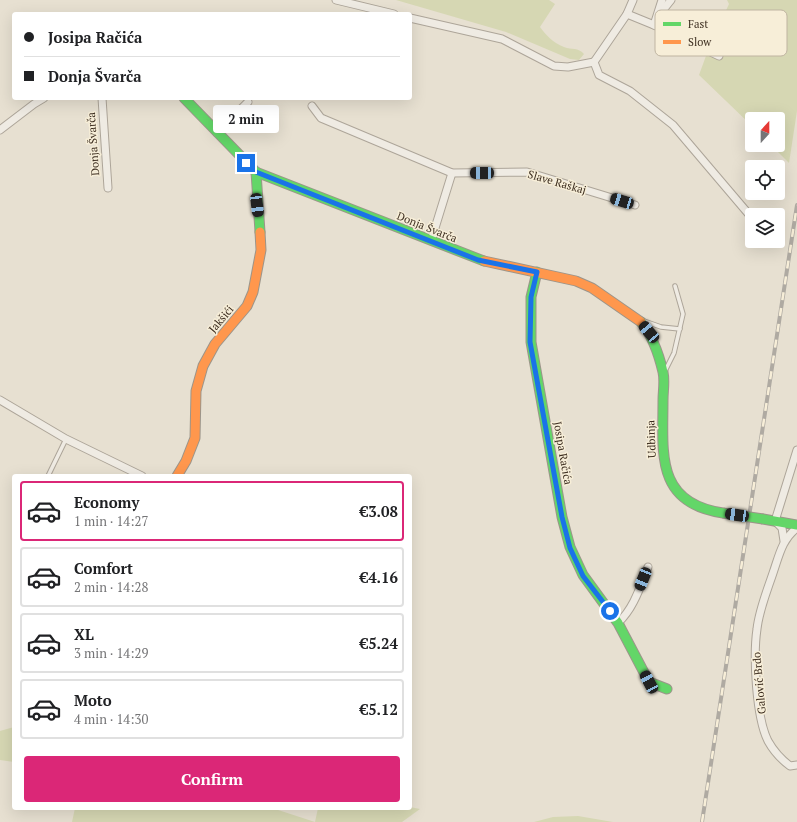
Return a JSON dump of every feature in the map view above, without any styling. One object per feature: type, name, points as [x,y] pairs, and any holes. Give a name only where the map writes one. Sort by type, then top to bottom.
[{"type":"street","points":[[336,0],[386,12]]},
{"type":"street","points":[[412,18],[502,40],[554,66],[568,67],[594,62],[627,14],[633,0]]},
{"type":"street","points":[[659,10],[662,0]]},
{"type":"street","points":[[664,10],[671,0]]},
{"type":"street","points":[[627,14],[655,22]]},
{"type":"street","points":[[594,62],[599,75],[630,91],[673,125],[745,210]]},
{"type":"street","points":[[0,130],[41,100]]},
{"type":"street","name":"Donja Švarča","points":[[102,100],[108,188]]},
{"type":"street","name":"Donja Švarča","points":[[186,100],[216,133],[256,172],[478,260],[576,281],[610,299],[639,320]]},
{"type":"street","points":[[216,133],[248,102]]},
{"type":"street","name":"Slave Raškaj","points":[[312,106],[321,118],[452,173],[527,172],[635,205]]},
{"type":"street","name":"Jakšići","points":[[178,474],[186,461],[195,438],[196,391],[203,366],[216,344],[247,306],[253,292],[261,250],[256,172]]},
{"type":"street","points":[[431,241],[452,173]]},
{"type":"street","name":"Josipa Račića","points":[[537,272],[531,297],[530,342],[562,517],[570,548],[583,576],[618,623],[649,682],[667,689]]},
{"type":"street","name":"Udbinja","points":[[639,320],[649,332],[663,373],[663,455],[668,477],[677,491],[688,502],[709,511],[775,520],[797,525]]},
{"type":"street","points":[[0,400],[66,439],[137,474]]},
{"type":"street","points":[[784,541],[782,528],[775,520],[797,450]]},
{"type":"street","name":"Galović Brdo","points":[[797,528],[784,541],[757,628],[754,660],[763,728],[768,742],[784,762],[790,766],[797,765]]},
{"type":"street","points":[[618,623],[627,614],[634,603],[648,568]]},
{"type":"lane","points":[[663,373],[670,365],[683,314],[675,286]]},
{"type":"lane","points":[[639,320],[660,326],[680,329]]},
{"type":"lane","points":[[49,474],[66,439]]},
{"type":"green space","points":[[396,0],[549,0],[555,4],[540,27],[547,36],[556,43],[567,48],[579,50],[584,54],[579,60],[570,59],[506,32]]},
{"type":"green space","points":[[727,0],[797,0],[797,111],[789,163],[778,152],[785,152],[785,112],[745,112],[745,119],[699,75],[706,56],[787,56],[787,10],[726,10],[729,4]]},
{"type":"green space","points":[[12,728],[12,762],[0,760],[0,731]]},
{"type":"green space","points":[[412,807],[420,809],[402,822],[315,822],[318,810],[412,810]]},
{"type":"green space","points":[[75,810],[278,810],[315,822],[72,822]]},
{"type":"green space","points":[[578,816],[613,822],[534,822],[553,817]]},
{"type":"railway","points":[[702,822],[797,205]]},
{"type":"traffic: fast","points":[[186,100],[256,172],[484,261]]},
{"type":"traffic: fast","points":[[256,172],[260,232]]},
{"type":"traffic: fast","points":[[537,272],[531,297],[531,342],[562,517],[570,547],[583,575],[618,623],[649,682],[667,689]]},
{"type":"traffic: fast","points":[[641,322],[649,333],[655,346],[663,372],[664,456],[668,473],[674,487],[685,499],[701,507],[723,513]]},
{"type":"traffic: fast","points":[[723,513],[763,519]]},
{"type":"traffic: fast","points":[[763,519],[797,525]]},
{"type":"traffic: slow","points":[[178,474],[186,461],[195,438],[196,391],[203,366],[215,344],[247,306],[253,292],[261,250],[260,232]]},
{"type":"traffic: slow","points":[[484,261],[576,281],[592,288],[641,322]]},
{"type":"route","points":[[246,163],[256,172],[478,260],[537,272],[531,297],[529,317],[530,342],[562,517],[570,548],[583,576],[610,611]]}]
